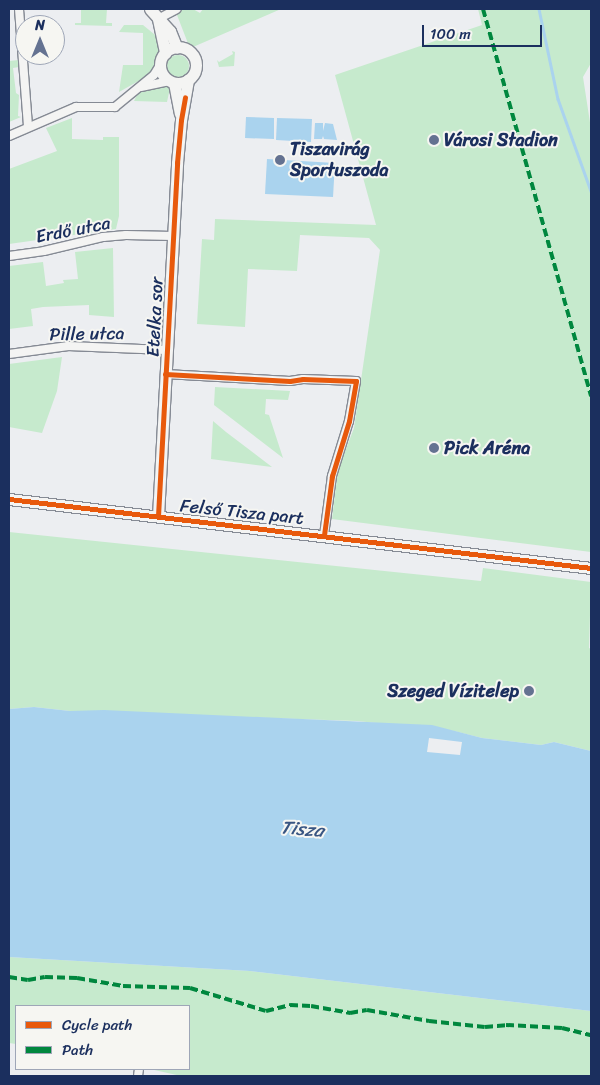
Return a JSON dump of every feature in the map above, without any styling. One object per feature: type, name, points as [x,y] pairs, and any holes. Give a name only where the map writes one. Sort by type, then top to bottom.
[{"type":"street","points":[[19,9],[28,127]]},
{"type":"street","points":[[150,9],[170,31],[177,48]]},
{"type":"street","points":[[158,19],[177,9]]},
{"type":"street","points":[[9,136],[76,107],[115,107],[154,75],[160,65],[165,53],[158,19]]},
{"type":"street","points":[[139,87],[188,80],[195,71],[194,59],[186,50],[177,48],[165,53]]},
{"type":"street","points":[[160,65],[162,74],[171,82]]},
{"type":"street","name":"Etelka sor","points":[[158,516],[166,350],[181,120],[188,80]]},
{"type":"street","name":"Etelka sor","points":[[171,82],[181,120]]},
{"type":"street","name":"Erdő utca","points":[[9,256],[44,251],[75,242],[126,235],[174,236]]},
{"type":"street","name":"Pille utca","points":[[9,354],[68,346],[166,350]]},
{"type":"street","points":[[165,374],[290,381],[303,379],[356,382],[349,422],[332,476],[324,535]]},
{"type":"street","name":"Felső Tisza part","points":[[9,499],[591,568]]},
{"type":"green space","points":[[81,9],[107,9],[106,23],[112,23],[112,26],[75,25],[75,23],[81,23]]},
{"type":"green space","points":[[182,9],[193,9],[200,13],[203,9],[281,9],[193,47],[189,46],[177,15]]},
{"type":"green space","points":[[478,9],[591,9],[591,63],[583,77],[591,129],[591,552],[332,519],[338,470],[354,428],[380,250],[369,238],[300,235],[297,271],[248,269],[245,327],[197,324],[202,239],[214,240],[215,219],[376,225],[335,75],[482,25]]},
{"type":"green space","points":[[124,25],[143,25],[160,39],[162,50],[151,74],[119,92],[123,65],[143,65],[143,33],[119,32]]},
{"type":"green space","points":[[232,51],[235,52],[234,66],[219,67],[217,60],[219,62],[233,54]]},
{"type":"green space","points":[[178,55],[186,58],[189,66],[186,74],[178,77],[170,74],[167,66],[170,58]]},
{"type":"green space","points":[[15,60],[15,65],[19,65],[19,67],[13,68],[16,93],[19,95],[18,116],[21,117],[9,122],[9,61]]},
{"type":"green space","points":[[165,85],[170,88],[167,102],[134,101],[142,91]]},
{"type":"green space","points":[[72,118],[72,139],[103,140],[103,137],[119,137],[119,216],[116,229],[9,244],[9,169],[57,151],[46,128]]},
{"type":"green space","points":[[113,248],[114,317],[89,315],[89,305],[43,307],[31,309],[33,326],[9,329],[9,266],[43,262],[46,286],[64,283],[63,280],[78,279],[75,252]]},
{"type":"green space","points":[[62,357],[57,391],[42,433],[9,427],[9,364]]},
{"type":"green space","points":[[215,387],[290,391],[288,400],[266,399],[265,414],[269,415],[283,458],[214,405]]},
{"type":"green space","points":[[213,421],[226,432],[272,467],[211,459]]},
{"type":"green space","points":[[9,532],[481,581],[483,568],[591,582],[589,648],[591,649],[591,751],[554,742],[541,745],[482,738],[454,731],[357,721],[70,711],[34,707],[9,709]]},
{"type":"green space","points":[[9,957],[250,971],[591,1011],[591,1076],[181,1076],[154,1070],[190,1070],[190,1005],[15,1005],[15,1044],[9,1043]]},
{"type":"water","points":[[246,117],[274,118],[274,139],[245,138]]},
{"type":"water","points":[[277,118],[312,119],[311,142],[276,140]]},
{"type":"water","points":[[315,123],[323,123],[323,131],[325,123],[333,124],[337,140],[324,139],[323,136],[322,139],[314,139]]},
{"type":"water","points":[[267,159],[335,163],[333,197],[265,194]]},
{"type":"water","name":"Tisza","points":[[34,707],[70,711],[104,710],[432,725],[482,738],[541,745],[554,742],[591,751],[591,1011],[250,971],[9,957],[9,709]]},
{"type":"pier","points":[[429,738],[462,742],[460,755],[427,752]]},
{"type":"waterway","points":[[539,9],[558,99],[591,191]]},
{"type":"marked path","points":[[483,9],[591,396]]},
{"type":"marked path","points":[[9,977],[28,980],[45,977],[77,978],[123,986],[190,988],[266,1011],[290,1005],[311,1006],[350,1013],[367,1010],[429,1021],[485,1027],[506,1025],[562,1028],[591,1035]]},
{"type":"cycle path","points":[[158,516],[177,163],[185,97]]},
{"type":"cycle path","points":[[165,374],[290,381],[303,379],[356,381],[349,421],[332,476],[324,535]]},
{"type":"cycle path","points":[[9,499],[591,568]]},
{"type":"place","name":"Városi Stadion","points":[[434,140]]},
{"type":"place","name":"Tiszavirág Sportuszoda","points":[[280,160]]},
{"type":"place","name":"Pick Aréna","points":[[434,448]]},
{"type":"place","name":"Szeged Vízitelep","points":[[529,691]]}]
